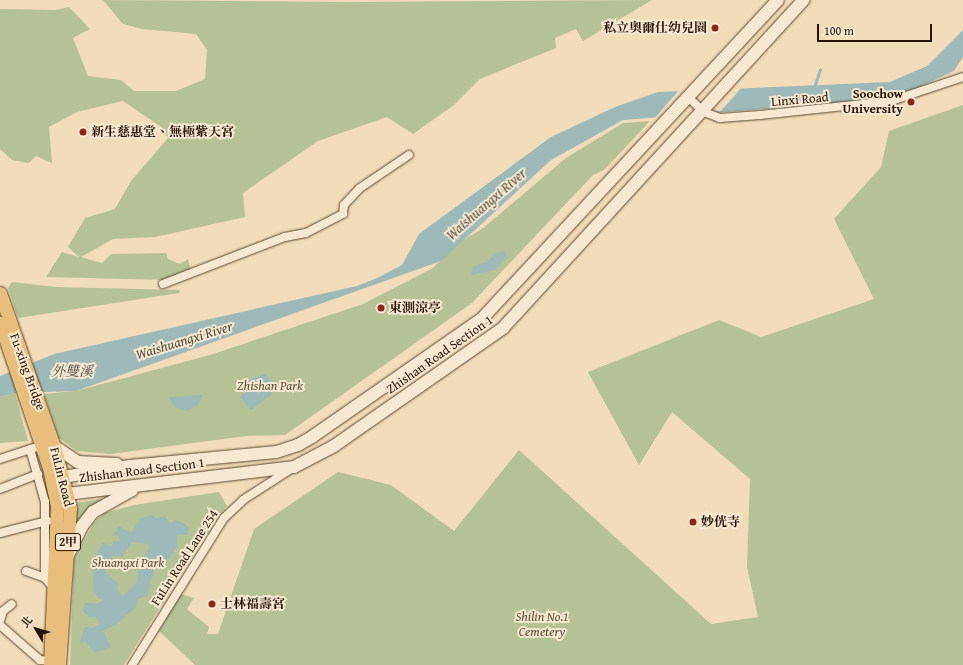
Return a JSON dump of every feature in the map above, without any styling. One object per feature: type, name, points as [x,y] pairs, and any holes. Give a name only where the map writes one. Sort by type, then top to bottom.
[{"type":"main road","name":"Zhishan Road Section 1","points":[[778,0],[672,118],[483,318],[304,442],[276,452],[130,466],[63,477],[54,488],[67,494],[294,467],[334,446],[503,328],[704,112],[804,0]]},
{"type":"main road","name":"Fu-xing Bridge","points":[[0,292],[39,442]]},
{"type":"main road","name":"Fu-xing Bridge","points":[[0,323],[39,442]]},
{"type":"main road","name":"FuLin Road","points":[[39,442],[54,446],[67,494],[70,523],[53,664]]},
{"type":"main road","name":"FuLin Road","points":[[39,442],[54,488],[58,539],[48,582],[53,664]]},
{"type":"main road","points":[[54,446],[78,462],[130,466]]},
{"type":"main road","points":[[66,560],[82,526],[93,512],[141,486]]},
{"type":"street","name":"Linxi Road","points":[[689,98],[704,112],[720,118],[864,106],[891,102],[963,77]]},
{"type":"street","points":[[163,284],[286,237],[306,233],[343,214],[344,205],[360,188],[409,155]]},
{"type":"street","points":[[26,570],[48,582],[47,520],[38,474],[39,442]]},
{"type":"street","name":"FuLin Road","points":[[0,459],[39,442]]},
{"type":"street","name":"FuLin Road Lane 254","points":[[132,665],[224,518],[243,500],[294,467]]},
{"type":"street","points":[[0,490],[38,474]]},
{"type":"street","points":[[0,533],[47,520]]},
{"type":"street","points":[[0,620],[3,611],[12,604]]},
{"type":"street","points":[[0,625],[40,660],[53,664]]},
{"type":"green space","points":[[103,0],[347,2],[652,0],[583,41],[576,29],[555,38],[556,48],[480,79],[454,105],[413,134],[387,117],[318,141],[243,193],[245,217],[155,237],[113,239],[81,257],[102,263],[111,254],[166,253],[168,259],[180,264],[188,259],[191,272],[168,280],[46,277],[62,252],[79,257],[68,247],[85,218],[115,209],[131,181],[168,138],[160,126],[123,101],[77,112],[49,127],[52,163],[36,156],[29,163],[12,160],[0,149],[0,9],[56,10],[69,7],[90,29],[73,38],[88,76],[121,80],[134,91],[176,91],[205,79],[207,50],[196,34],[142,29],[123,24]]},
{"type":"green space","name":"Shilin No.1 Cemetery","points":[[963,105],[963,665],[195,665],[159,631],[181,594],[194,598],[187,609],[209,627],[207,634],[218,634],[254,529],[338,472],[391,485],[454,531],[519,450],[711,624],[758,617],[747,567],[750,479],[672,412],[639,465],[588,372],[719,320],[761,337],[874,299],[834,219],[881,167],[889,131]]},
{"type":"green space","name":"Zhishan Park","points":[[650,121],[604,170],[593,175],[472,303],[285,435],[246,436],[110,454],[77,451],[59,438],[44,394],[76,391],[210,355],[363,304],[433,268],[455,245],[482,229],[566,158],[623,123]]},
{"type":"green space","points":[[12,282],[56,287],[180,290],[179,293],[18,318],[8,288]]},
{"type":"green space","points":[[15,393],[28,441],[0,443],[0,397]]},
{"type":"green space","name":"Shuangxi Park","points":[[219,492],[227,506],[199,545],[124,665],[70,665],[74,559],[93,524],[104,513],[134,505]]},
{"type":"green space","points":[[102,499],[103,501],[75,528],[75,503]]},
{"type":"water","name":"外雙溪","points":[[963,30],[963,57],[954,71],[893,99],[623,120],[551,160],[441,261],[76,391],[15,393],[0,397],[0,376],[54,354],[357,286],[377,278],[402,265],[419,234],[551,137],[615,107],[658,92],[890,82],[927,66]]},
{"type":"water","points":[[505,251],[507,257],[495,270],[471,275],[473,266],[486,262],[498,252]]},
{"type":"water","points":[[265,374],[273,383],[272,394],[251,410],[240,397],[251,379]]},
{"type":"water","points":[[203,395],[198,405],[188,411],[175,408],[168,397]]},
{"type":"water","points":[[152,515],[156,518],[165,516],[170,524],[175,520],[184,523],[189,528],[187,535],[177,535],[177,547],[170,558],[154,570],[147,596],[140,598],[136,602],[137,606],[118,623],[103,631],[111,647],[95,653],[85,641],[79,644],[85,627],[93,628],[100,624],[95,616],[89,617],[83,611],[85,603],[97,604],[104,600],[98,598],[93,589],[94,560],[103,542],[111,546],[115,541],[121,542],[118,535],[113,536],[119,526],[131,533],[141,518]],"holes":[[[132,542],[148,544],[149,547],[138,571],[137,582],[123,596],[117,590],[118,584],[105,571],[114,563],[111,558],[114,555],[123,557]]]},
{"type":"pier","points":[[742,87],[721,111],[654,119],[680,89]]},
{"type":"waterway","points":[[814,88],[820,70]]},
{"type":"place","name":"私立奧爾仕幼兒園","points":[[715,28]]},
{"type":"place","name":"Soochow University","points":[[911,102]]},
{"type":"place","name":"新生慈惠堂、無極紫天宮","points":[[83,132]]},
{"type":"place","name":"東測涼亭","points":[[381,308]]},
{"type":"place","name":"妙侊寺","points":[[693,522]]},
{"type":"place","name":"士林福壽宮","points":[[212,604]]},
{"type":"water label","name":"Waishuangxi River","points":[[486,204]]},
{"type":"water label","name":"Waishuangxi River","points":[[184,340]]}]
